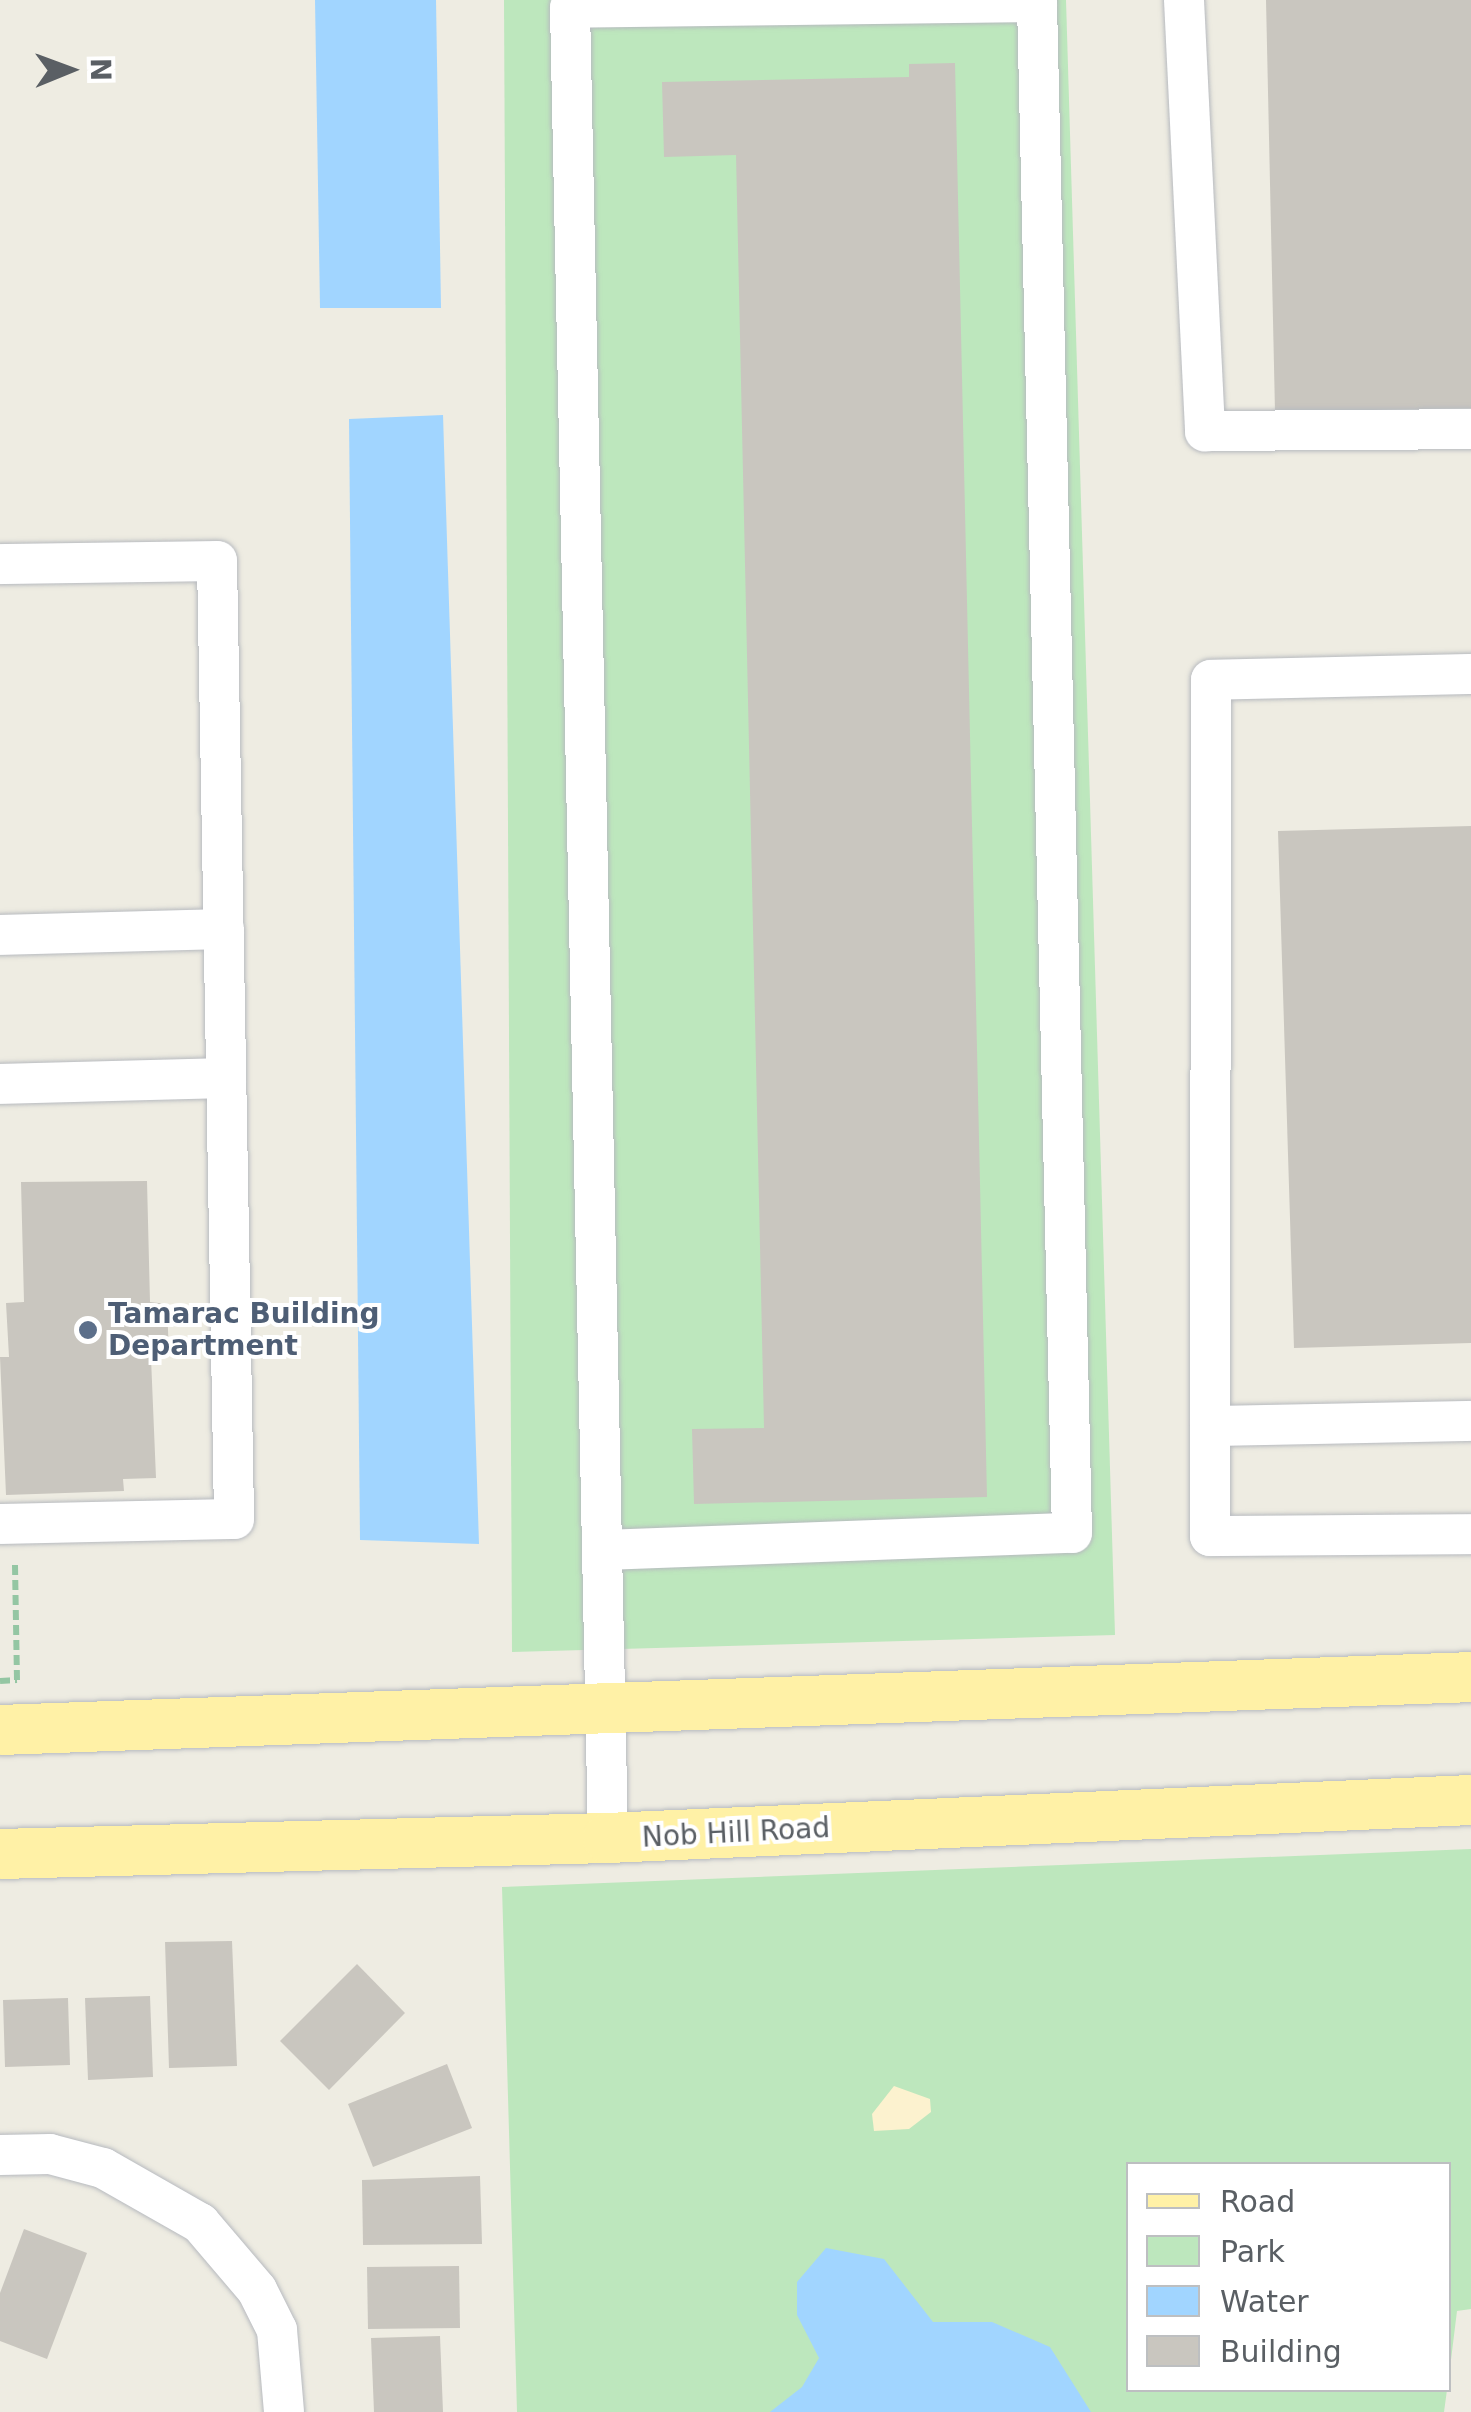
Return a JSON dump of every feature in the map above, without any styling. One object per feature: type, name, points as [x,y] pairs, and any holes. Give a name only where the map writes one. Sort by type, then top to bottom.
[{"type":"main road","points":[[0,1730],[607,1713],[1471,1677]]},
{"type":"main road","name":"Nob Hill Road","points":[[0,1854],[608,1838],[1471,1800]]},
{"type":"street","points":[[1184,0],[1205,431],[1471,429]]},
{"type":"street","points":[[603,1550],[1072,1533],[1038,2],[570,8],[608,1838]]},
{"type":"street","points":[[0,564],[217,562],[234,1519],[7,1524]]},
{"type":"street","points":[[1471,674],[1211,680],[1210,1536],[1471,1534]]},
{"type":"street","points":[[0,936],[224,929]]},
{"type":"street","points":[[0,1084],[226,1078]]},
{"type":"street","points":[[1210,1426],[1471,1421]]},
{"type":"street","points":[[0,2154],[50,2154],[103,2168],[200,2222],[257,2290],[276,2330],[284,2412]]},
{"type":"path","points":[[0,1681],[17,1680],[7,1524]]},
{"type":"green space","points":[[504,0],[1066,0],[1115,1635],[512,1652]]},
{"type":"green space","points":[[1471,1849],[1471,2309],[1457,2311],[1451,2360],[1451,2162],[1126,2162],[1126,2392],[1447,2392],[1444,2412],[517,2412],[502,1887]]},
{"type":"sand","points":[[894,2086],[930,2099],[931,2112],[909,2129],[874,2131],[872,2114]]},
{"type":"water","points":[[315,0],[436,0],[441,308],[320,308]]},
{"type":"water","points":[[443,415],[479,1544],[360,1540],[349,419]]},
{"type":"water","points":[[826,2248],[884,2259],[933,2322],[992,2322],[1050,2347],[1091,2412],[770,2412],[802,2387],[819,2358],[797,2315],[797,2282]]},
{"type":"building","points":[[1266,0],[1471,0],[1471,408],[1275,412]]},
{"type":"building","points":[[955,63],[987,1497],[694,1504],[692,1429],[764,1428],[736,155],[664,157],[662,82],[909,77],[909,64]]},
{"type":"building","points":[[1471,826],[1471,1343],[1294,1348],[1278,831]]},
{"type":"building","name":"Tamarac Building Department","points":[[147,1181],[150,1302],[167,1304],[169,1356],[151,1358],[156,1478],[123,1479],[124,1491],[6,1495],[0,1357],[9,1357],[6,1303],[24,1302],[21,1182]]},
{"type":"building","points":[[232,1941],[237,2066],[169,2068],[165,1942]]},
{"type":"building","points":[[357,1964],[405,2013],[329,2090],[280,2041]]},
{"type":"building","points":[[150,1996],[153,2077],[88,2080],[85,1998]]},
{"type":"building","points":[[68,1998],[70,2065],[5,2067],[3,2000]]},
{"type":"building","points":[[447,2064],[472,2128],[373,2167],[348,2104]]},
{"type":"building","points":[[480,2176],[482,2244],[363,2245],[362,2180]]},
{"type":"building","points":[[24,2229],[87,2253],[47,2359],[0,2341],[0,2293]]},
{"type":"building","points":[[459,2266],[460,2328],[368,2329],[367,2267]]},
{"type":"building","points":[[440,2336],[443,2412],[374,2412],[371,2338]]},
{"type":"place","name":"Tamarac Building Department","points":[[88,1330]]}]
